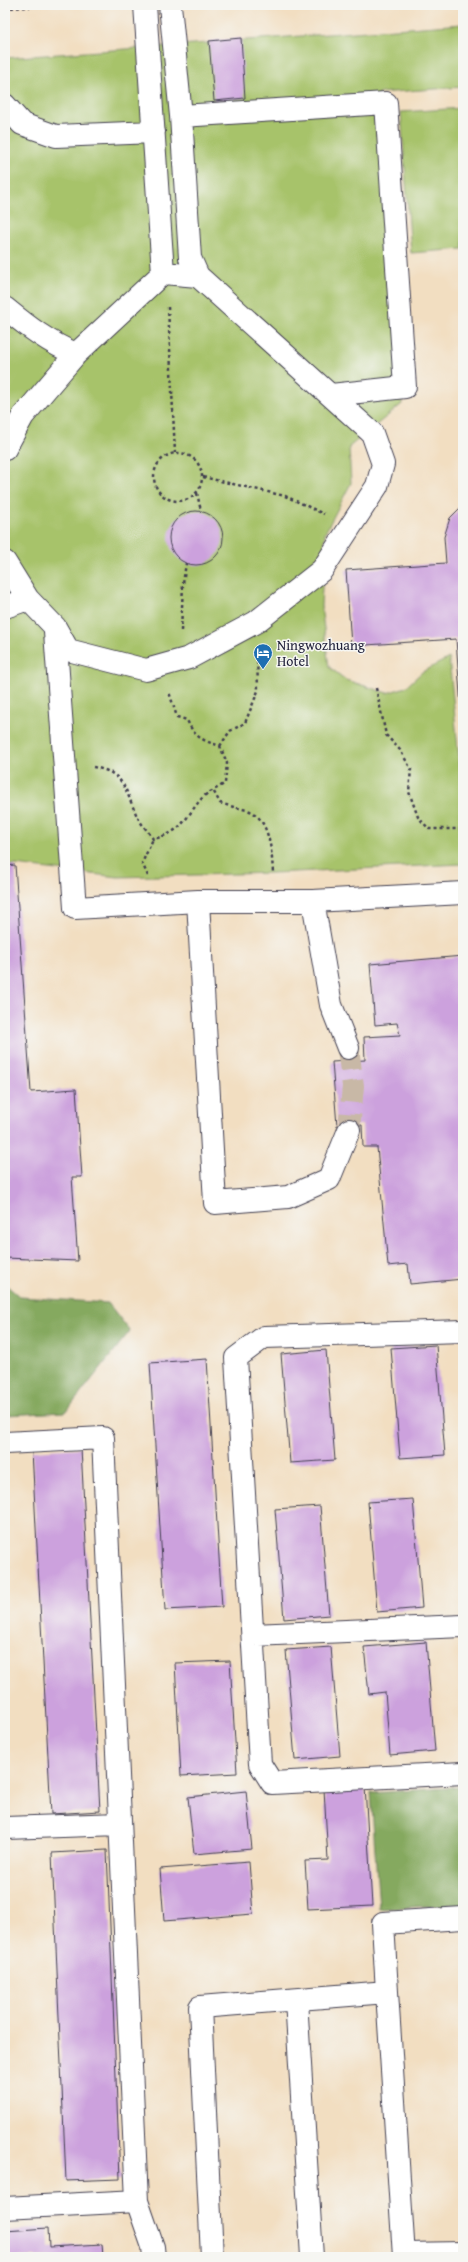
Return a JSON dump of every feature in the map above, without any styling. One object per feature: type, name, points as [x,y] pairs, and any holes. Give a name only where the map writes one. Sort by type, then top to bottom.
[{"type":"street","points":[[145,5],[163,273]]},
{"type":"street","points":[[5,580],[28,599],[55,627],[68,650],[146,670],[180,661],[256,622],[322,570],[378,486],[383,464],[372,433],[198,276],[190,258],[181,116],[170,5]]},
{"type":"street","points":[[181,116],[386,103],[405,386],[331,395]]},
{"type":"street","points":[[5,105],[22,124],[56,136],[154,132]]},
{"type":"street","points":[[5,449],[23,416],[76,354],[163,273],[198,276]]},
{"type":"street","points":[[5,308],[33,330],[62,348],[76,354]]},
{"type":"street","points":[[5,562],[28,599]]},
{"type":"street","points":[[5,607],[28,599]]},
{"type":"street","points":[[55,627],[75,908],[198,901],[313,901],[463,893]]},
{"type":"street","points":[[198,901],[215,1203],[288,1197],[329,1179],[349,1130]]},
{"type":"street","points":[[313,901],[332,1005],[348,1048]]},
{"type":"street","points":[[463,1331],[264,1337],[236,1358],[260,1764],[272,1783],[463,1773]]},
{"type":"street","points":[[5,1443],[103,1438],[137,2201],[153,2247],[154,2257]]},
{"type":"street","points":[[253,1635],[463,1626]]},
{"type":"street","points":[[5,1828],[120,1824]]},
{"type":"street","points":[[463,1918],[383,1923],[404,2256],[463,2253]]},
{"type":"street","points":[[212,2257],[200,2007],[387,1992]]},
{"type":"street","points":[[296,2000],[312,2257]]},
{"type":"street","points":[[5,2208],[137,2201]]},
{"type":"path","points":[[5,8],[77,5]]},
{"type":"path","points":[[163,273],[168,301],[175,453]]},
{"type":"path","points":[[175,453],[191,456],[202,469],[202,477],[201,485],[197,492],[190,498],[174,501],[161,494],[157,487],[154,473],[162,460],[175,453]]},
{"type":"path","points":[[202,477],[285,496],[333,518],[348,531]]},
{"type":"path","points":[[197,492],[201,511]]},
{"type":"path","points":[[153,838],[168,835],[181,827],[203,796],[214,792],[225,783],[227,764],[220,746],[193,734],[187,720],[177,717],[169,693],[180,661],[183,584],[186,563]]},
{"type":"path","points":[[220,746],[230,731],[246,724],[258,691],[256,622]]},
{"type":"path","points":[[376,688],[386,735],[400,750],[411,769],[410,792],[418,817],[429,829],[463,830]]},
{"type":"path","points":[[64,755],[90,766],[110,770],[125,785],[138,817],[153,838]]},
{"type":"path","points":[[214,792],[220,803],[236,809],[248,811],[264,825],[271,846],[274,873]]},
{"type":"path","points":[[148,876],[142,863],[153,838]]},
{"type":"green space","points":[[463,24],[463,87],[379,93],[402,404],[349,447],[351,483],[325,533],[321,606],[329,667],[346,680],[387,693],[406,687],[422,672],[449,658],[463,799],[463,864],[273,873],[118,877],[15,865],[5,866],[5,58]]},
{"type":"green space","points":[[463,108],[463,249],[411,253],[401,112]]},
{"type":"green space","points":[[5,1284],[20,1297],[108,1303],[130,1331],[66,1412],[5,1415]]},
{"type":"green space","points":[[463,1787],[463,1904],[379,1909],[371,1793]]},
{"type":"building","points":[[241,38],[245,98],[214,101],[209,41]]},
{"type":"building","points":[[463,505],[462,723],[456,639],[351,646],[346,570],[446,563],[444,537],[450,518]]},
{"type":"building","points":[[191,511],[201,511],[211,515],[219,523],[223,533],[223,543],[219,553],[211,561],[201,565],[191,565],[181,561],[173,553],[169,543],[169,533],[173,523],[181,515]]},
{"type":"building","points":[[15,865],[31,1092],[76,1089],[82,1177],[72,1177],[78,1261],[5,1258],[5,866]]},
{"type":"building","points":[[463,956],[463,1279],[410,1284],[408,1264],[388,1266],[377,1147],[363,1147],[362,1125],[337,1126],[332,1062],[365,1060],[364,1037],[400,1035],[397,1023],[375,1025],[370,964]]},
{"type":"building","points":[[436,1345],[445,1455],[400,1458],[391,1348]]},
{"type":"building","points":[[326,1350],[335,1460],[290,1463],[281,1354]]},
{"type":"building","points":[[207,1359],[222,1607],[165,1610],[150,1363]]},
{"type":"building","points":[[81,1448],[100,1811],[51,1814],[32,1451]]},
{"type":"building","points":[[413,1499],[422,1608],[377,1612],[368,1502]]},
{"type":"building","points":[[320,1506],[329,1615],[284,1619],[275,1509]]},
{"type":"building","points":[[426,1642],[435,1751],[390,1755],[385,1692],[369,1694],[364,1647]]},
{"type":"building","points":[[331,1647],[340,1756],[295,1760],[286,1650]]},
{"type":"building","points":[[230,1661],[237,1773],[181,1776],[175,1663]]},
{"type":"building","points":[[365,1786],[372,1906],[308,1909],[305,1861],[328,1860],[324,1789]]},
{"type":"building","points":[[246,1791],[252,1849],[194,1854],[188,1797]]},
{"type":"building","points":[[107,1850],[120,2179],[66,2181],[52,1853]]},
{"type":"building","points":[[249,1862],[253,1914],[164,1921],[160,1869]]},
{"type":"building","points":[[48,2228],[49,2247],[102,2244],[103,2257],[5,2257],[5,2231]]},
{"type":"tunnel","points":[[348,1048],[353,1086],[349,1130]]},
{"type":"place","name":"Ningwozhuang Hotel","points":[[263,670]]}]
